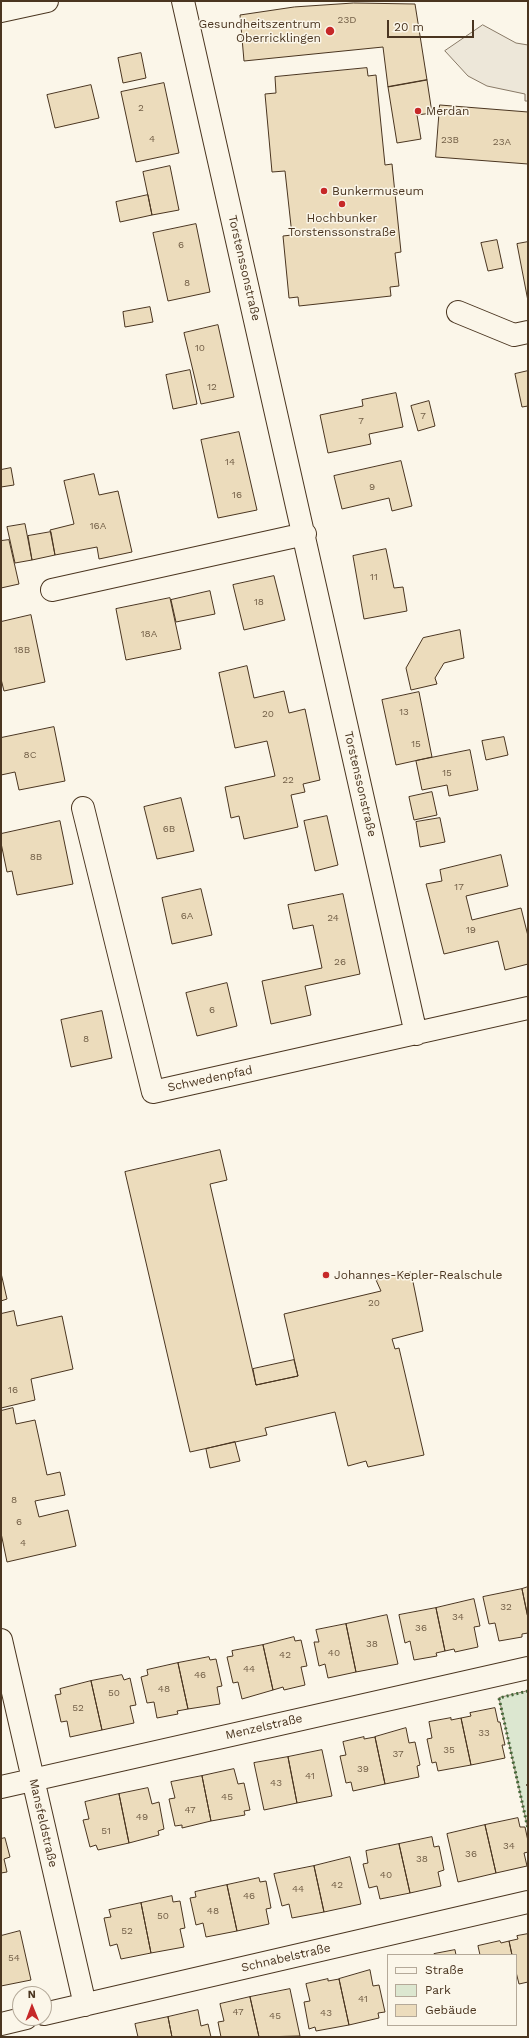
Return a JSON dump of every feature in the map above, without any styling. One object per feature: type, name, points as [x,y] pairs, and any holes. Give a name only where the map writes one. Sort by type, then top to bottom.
[{"type":"street","points":[[1,11],[47,1]]},
{"type":"street","name":"Torstenssonstraße","points":[[183,1],[305,534],[416,1034]]},
{"type":"street","points":[[458,312],[514,335],[528,332]]},
{"type":"street","points":[[52,590],[305,534]]},
{"type":"street","name":"Schwedenpfad","points":[[83,808],[153,1092],[528,1008]]},
{"type":"street","name":"Mansfeldstraße","points":[[1,1640],[85,2005]]},
{"type":"street","name":"Menzelstraße","points":[[1,1787],[528,1668]]},
{"type":"street","name":"Schnabelstraße","points":[[52,2012],[528,1902]]},
{"type":"street","points":[[1,2024],[12,2021]]},
{"type":"green space","points":[[528,1691],[528,1829],[499,1698]]},
{"type":"shaded area","points":[[483,25],[516,43],[528,45],[528,101],[525,101],[525,94],[487,86],[468,76],[445,51]]},
{"type":"building","name":"Gesundheitszentrum Oberricklingen","points":[[354,3],[415,4],[427,80],[388,87],[383,47],[244,61],[240,15],[294,7]]},
{"type":"building","points":[[141,53],[146,78],[123,83],[118,58]]},
{"type":"building","name":"Hochbunker Torstenssonstraße","points":[[367,68],[368,76],[376,75],[385,165],[392,164],[401,252],[395,253],[399,286],[390,287],[391,296],[299,306],[298,297],[289,298],[283,236],[292,235],[285,171],[272,172],[265,94],[276,93],[275,77]]},
{"type":"building","points":[[427,80],[432,113],[417,115],[421,139],[397,143],[388,87]]},
{"type":"building","points":[[164,83],[179,153],[136,162],[121,92]]},
{"type":"building","points":[[91,85],[99,118],[55,128],[47,95]]},
{"type":"building","points":[[440,105],[528,112],[528,164],[436,157]]},
{"type":"building","points":[[170,166],[179,210],[152,215],[143,172]]},
{"type":"building","points":[[148,195],[152,215],[120,222],[116,202]]},
{"type":"building","points":[[196,224],[210,292],[168,301],[153,233]]},
{"type":"building","points":[[497,240],[503,268],[488,271],[481,243]]},
{"type":"building","points":[[528,242],[528,301],[517,244]]},
{"type":"building","points":[[150,307],[153,322],[125,327],[123,312]]},
{"type":"building","points":[[218,325],[234,397],[201,404],[184,333]]},
{"type":"building","points":[[190,370],[197,404],[173,409],[166,375]]},
{"type":"building","points":[[528,371],[528,406],[522,407],[515,374]]},
{"type":"building","points":[[396,393],[403,427],[369,434],[371,444],[328,453],[320,415],[363,406],[362,400]]},
{"type":"building","points":[[429,401],[435,426],[418,431],[411,406]]},
{"type":"building","points":[[239,432],[257,510],[218,518],[201,440]]},
{"type":"building","points":[[401,461],[412,506],[392,511],[389,498],[342,509],[334,476]]},
{"type":"building","points":[[11,468],[14,485],[1,487],[1,470]]},
{"type":"building","points":[[94,474],[99,495],[118,491],[132,552],[99,559],[97,547],[55,555],[50,530],[74,524],[64,481]]},
{"type":"building","points":[[25,524],[32,560],[15,563],[7,527]]},
{"type":"building","points":[[51,532],[55,555],[32,560],[28,536]]},
{"type":"building","points":[[9,540],[19,584],[1,588],[1,541]]},
{"type":"building","points":[[386,549],[394,588],[403,587],[407,611],[364,619],[353,556]]},
{"type":"building","points":[[274,576],[285,620],[244,630],[233,585]]},
{"type":"building","points":[[210,591],[215,614],[176,622],[171,600]]},
{"type":"building","points":[[170,598],[181,649],[126,660],[116,609]]},
{"type":"building","points":[[31,615],[45,682],[4,691],[1,679],[1,622]]},
{"type":"building","points":[[460,630],[464,658],[444,663],[435,678],[437,684],[411,690],[406,668],[423,638]]},
{"type":"building","points":[[247,666],[254,698],[284,691],[289,713],[305,709],[320,780],[303,784],[305,792],[291,795],[298,827],[244,839],[239,816],[231,818],[225,787],[275,776],[267,741],[235,748],[219,673]]},
{"type":"building","points":[[419,692],[432,757],[396,765],[382,700]]},
{"type":"building","points":[[54,727],[65,781],[19,790],[15,772],[1,775],[1,738]]},
{"type":"building","points":[[504,737],[508,755],[486,760],[482,741]]},
{"type":"building","points":[[470,750],[478,790],[449,796],[447,785],[422,790],[416,761]]},
{"type":"building","points":[[432,792],[437,815],[414,820],[409,797]]},
{"type":"building","points":[[181,798],[194,851],[157,859],[144,807]]},
{"type":"building","points":[[327,816],[338,865],[315,871],[304,821]]},
{"type":"building","points":[[440,818],[445,842],[420,847],[416,822]]},
{"type":"building","points":[[60,821],[73,884],[17,895],[12,871],[7,872],[1,843],[1,834]]},
{"type":"building","points":[[501,855],[508,886],[466,896],[472,920],[521,908],[528,936],[528,964],[505,970],[498,941],[444,954],[426,884],[442,881],[440,870]]},
{"type":"building","points":[[201,889],[212,935],[172,944],[162,898]]},
{"type":"building","points":[[343,894],[360,974],[305,986],[311,1015],[271,1024],[262,981],[322,968],[313,925],[293,929],[288,905]]},
{"type":"building","points":[[227,983],[237,1026],[197,1036],[186,993]]},
{"type":"building","points":[[102,1011],[112,1058],[71,1067],[61,1020]]},
{"type":"building","name":"Johannes-Kepler-Realschule","points":[[220,1150],[227,1180],[210,1184],[256,1385],[298,1376],[284,1314],[381,1291],[376,1280],[411,1272],[423,1331],[392,1339],[395,1349],[399,1348],[424,1455],[368,1467],[366,1461],[348,1466],[335,1412],[265,1428],[267,1435],[190,1452],[125,1172]]},
{"type":"building","points":[[1,1273],[7,1299],[1,1301]]},
{"type":"building","points":[[14,1311],[17,1326],[62,1316],[73,1369],[31,1379],[35,1400],[1,1408],[1,1314]]},
{"type":"building","points":[[294,1360],[298,1376],[256,1385],[253,1369]]},
{"type":"building","points":[[13,1408],[16,1424],[35,1420],[47,1475],[60,1472],[65,1495],[35,1501],[39,1517],[68,1510],[76,1546],[7,1562],[1,1533],[1,1411]]},
{"type":"building","points":[[235,1442],[240,1461],[210,1468],[206,1449]]},
{"type":"building","points":[[528,1587],[528,1618],[522,1589]]},
{"type":"building","points":[[522,1589],[528,1618],[528,1633],[522,1634],[522,1637],[499,1641],[495,1623],[489,1624],[483,1597]]},
{"type":"building","points":[[474,1599],[480,1626],[474,1627],[478,1647],[455,1652],[454,1649],[445,1651],[436,1608]]},
{"type":"building","points":[[436,1608],[445,1651],[436,1653],[437,1656],[414,1660],[410,1641],[405,1643],[399,1615]]},
{"type":"building","points":[[387,1615],[398,1664],[356,1672],[346,1624]]},
{"type":"building","points":[[346,1624],[356,1672],[328,1678],[325,1664],[319,1666],[314,1642],[319,1642],[316,1630]]},
{"type":"building","points":[[294,1637],[295,1641],[301,1640],[307,1666],[301,1667],[305,1685],[284,1690],[283,1687],[273,1690],[263,1645]]},
{"type":"building","points":[[263,1645],[273,1690],[242,1699],[238,1682],[233,1683],[227,1657],[233,1656],[232,1651]]},
{"type":"building","points":[[209,1657],[210,1660],[216,1659],[222,1686],[217,1687],[220,1704],[188,1709],[178,1663]]},
{"type":"building","points":[[178,1663],[188,1709],[177,1711],[178,1714],[157,1718],[154,1702],[147,1703],[141,1677],[148,1675],[147,1670]]},
{"type":"building","points":[[122,1675],[124,1680],[130,1678],[136,1705],[130,1706],[134,1723],[102,1730],[91,1681]]},
{"type":"building","points":[[91,1681],[102,1730],[70,1737],[67,1721],[61,1722],[55,1695],[61,1694],[60,1689]]},
{"type":"building","points":[[495,1708],[505,1745],[502,1745],[505,1758],[471,1765],[461,1718],[471,1716],[470,1713]]},
{"type":"building","points":[[451,1718],[451,1720],[461,1718],[471,1765],[438,1771],[436,1762],[432,1763],[427,1739],[432,1738],[429,1722]]},
{"type":"building","points":[[406,1728],[409,1743],[415,1742],[420,1765],[417,1766],[419,1777],[385,1784],[375,1737]]},
{"type":"building","points":[[364,1737],[364,1739],[375,1737],[385,1784],[353,1791],[351,1782],[346,1783],[340,1756],[346,1755],[343,1742]]},
{"type":"building","points":[[322,1750],[332,1796],[297,1803],[288,1757]]},
{"type":"building","points":[[288,1757],[297,1803],[264,1810],[254,1763]]},
{"type":"building","points":[[234,1769],[238,1784],[244,1783],[250,1810],[244,1811],[245,1815],[211,1821],[202,1776]]},
{"type":"building","points":[[202,1776],[211,1821],[182,1828],[182,1825],[175,1826],[169,1799],[175,1798],[171,1782]]},
{"type":"building","points":[[148,1788],[152,1804],[159,1802],[164,1829],[158,1831],[159,1835],[129,1843],[119,1794]]},
{"type":"building","points":[[119,1794],[129,1843],[98,1850],[96,1845],[90,1847],[83,1820],[89,1819],[85,1802]]},
{"type":"building","points":[[518,1818],[520,1827],[525,1827],[528,1841],[528,1852],[524,1853],[527,1866],[496,1873],[485,1825]]},
{"type":"building","points":[[485,1825],[496,1873],[458,1882],[447,1834]]},
{"type":"building","points":[[432,1837],[434,1847],[439,1846],[444,1870],[438,1872],[441,1886],[410,1893],[399,1844]]},
{"type":"building","points":[[5,1838],[10,1857],[4,1859],[7,1872],[1,1873],[1,1839]]},
{"type":"building","points":[[399,1844],[410,1893],[380,1899],[377,1886],[369,1888],[363,1864],[368,1863],[366,1851]]},
{"type":"building","points":[[350,1857],[361,1904],[324,1912],[314,1866]]},
{"type":"building","points":[[314,1866],[324,1912],[292,1918],[289,1904],[282,1906],[274,1874]]},
{"type":"building","points":[[259,1878],[260,1882],[266,1881],[271,1908],[266,1909],[269,1924],[237,1931],[227,1885]]},
{"type":"building","points":[[227,1885],[237,1931],[206,1937],[203,1923],[196,1925],[190,1898],[196,1897],[195,1892]]},
{"type":"building","points":[[172,1896],[173,1902],[180,1901],[185,1928],[180,1929],[184,1947],[151,1953],[141,1903]]},
{"type":"building","points":[[141,1903],[151,1953],[121,1959],[117,1944],[110,1946],[104,1918],[111,1917],[109,1910]]},
{"type":"building","points":[[20,1931],[31,1980],[1,1986],[1,1936]]},
{"type":"building","points":[[528,1934],[528,1982],[519,1984],[517,1976],[517,1954],[512,1954],[509,1941],[518,1939],[517,1936]]},
{"type":"building","points":[[500,1941],[501,1943],[509,1941],[512,1954],[480,1954],[478,1946]]},
{"type":"building","points":[[455,1950],[456,1954],[434,1954]]},
{"type":"building","points":[[370,1970],[373,1986],[379,1985],[385,2012],[378,2013],[379,2018],[349,2025],[339,1979]]},
{"type":"building","points":[[328,1979],[328,1981],[339,1979],[349,2025],[316,2031],[315,2027],[309,2029],[304,2002],[310,2001],[306,1984]]},
{"type":"building","points":[[290,1989],[300,2036],[259,2037],[250,1997]]},
{"type":"building","points":[[250,1997],[259,2037],[221,2037],[218,2022],[224,2021],[220,2004]]},
{"type":"building","points":[[198,2010],[201,2026],[208,2024],[211,2037],[172,2037],[168,2017]]},
{"type":"building","points":[[168,2017],[172,2037],[138,2037],[135,2024]]},
{"type":"hedge","points":[[528,1691],[499,1698],[528,1829]]},
{"type":"place","name":"Gesundheitszentrum Oberricklingen","points":[[330,31]]},
{"type":"place","name":"Merdan","points":[[418,111]]},
{"type":"place","name":"Bunkermuseum","points":[[324,191]]},
{"type":"place","name":"Hochbunker Torstenssonstraße","points":[[342,204]]},
{"type":"place","name":"Johannes-Kepler-Realschule","points":[[326,1275]]}]
